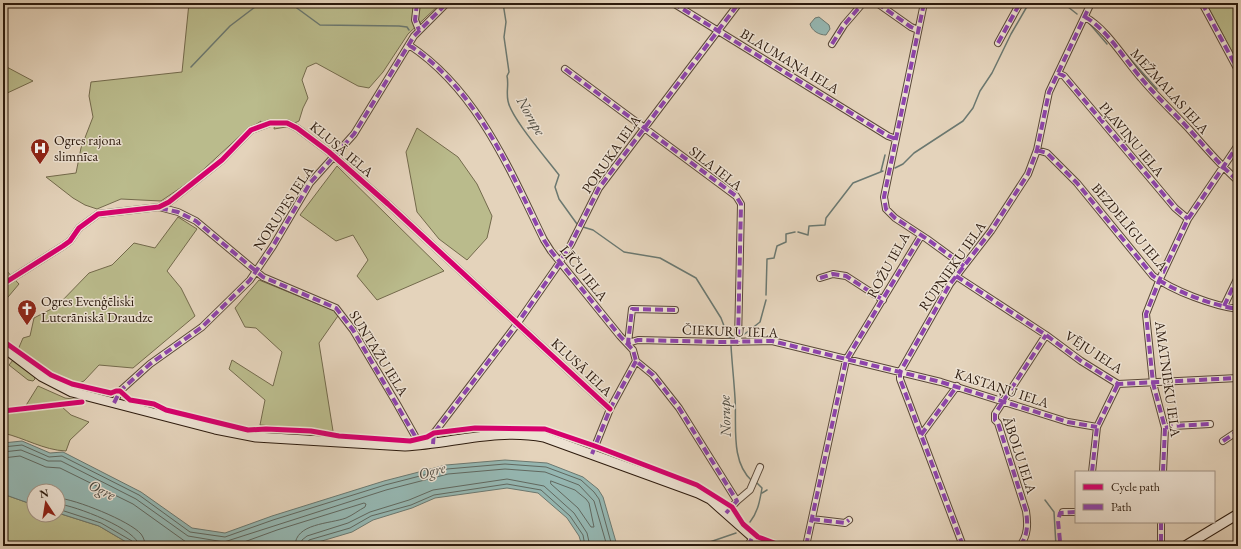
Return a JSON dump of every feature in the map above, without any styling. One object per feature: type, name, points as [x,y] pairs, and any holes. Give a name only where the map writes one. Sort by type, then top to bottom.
[{"type":"main road","points":[[3,347],[54,384],[72,392],[239,434],[416,446],[487,434],[522,434],[544,437],[686,487],[710,500],[726,513],[750,542],[763,546]]},
{"type":"main road","points":[[1184,546],[1238,514]]},
{"type":"street","points":[[417,3],[415,20],[419,30]]},
{"type":"street","name":"NORUPES IELA","points":[[114,403],[120,391],[150,364],[202,327],[245,285],[273,246],[310,183],[354,134],[419,30],[447,3]]},
{"type":"street","name":"BLAUMAŅA IELA","points":[[673,3],[896,139]]},
{"type":"street","name":"PORUKA IELA","points":[[433,444],[434,433],[517,324],[571,244],[599,188],[739,3]]},
{"type":"street","points":[[832,44],[844,25],[863,3]]},
{"type":"street","points":[[877,3],[911,27],[918,30]]},
{"type":"street","name":"ROŽU IELA","points":[[806,546],[846,360],[921,236],[895,218],[886,209],[884,192],[924,3]]},
{"type":"street","points":[[998,43],[1020,3]]},
{"type":"street","name":"RŪPNIEKU IELA","points":[[900,372],[956,276],[1022,185],[1032,166],[1037,150],[1046,100],[1091,3]]},
{"type":"street","points":[[1202,3],[1238,70]]},
{"type":"street","name":"MEŽMALAS IELA","points":[[1085,17],[1090,20],[1108,39],[1141,79],[1222,167],[1238,181]]},
{"type":"street","name":"LĪČU IELA","points":[[409,45],[430,59],[440,68],[482,119],[506,162],[544,240],[559,262],[620,336],[628,342],[633,350],[636,361],[653,375],[679,408],[737,501]]},
{"type":"street","name":"SILA IELA","points":[[565,68],[736,196],[741,204],[738,342]]},
{"type":"street","name":"PĻAVIŅU IELA","points":[[1058,73],[1064,76],[1171,203],[1188,219]]},
{"type":"street","name":"KLUSĀ IELA","points":[[3,284],[70,241],[79,228],[93,217],[106,212],[158,207],[197,182],[252,130],[260,126],[278,122],[291,124],[334,156],[388,204],[610,410]]},
{"type":"street","name":"AMATNIEKU IELA","points":[[1163,471],[1165,428],[1153,383],[1146,314],[1159,281],[1188,219],[1238,145]]},
{"type":"street","name":"BEZDELĪGU IELA","points":[[1037,150],[1047,153],[1077,183],[1153,276],[1159,281],[1192,295],[1224,306],[1238,309]]},
{"type":"street","name":"SUNTAŽU IELA","points":[[158,207],[178,212],[196,221],[208,229],[255,272],[269,280],[336,308],[353,330],[398,404],[415,436],[416,446]]},
{"type":"street","points":[[921,236],[964,266]]},
{"type":"street","points":[[820,278],[833,274],[846,276],[883,300]]},
{"type":"street","name":"VĒJU IELA","points":[[956,276],[1046,335],[1081,361],[1118,384],[1238,378]]},
{"type":"street","points":[[1224,306],[1238,277]]},
{"type":"street","points":[[628,342],[632,309],[675,310]]},
{"type":"street","name":"ĀBOLU IELA","points":[[1020,546],[1026,535],[1026,511],[998,423],[994,417],[1046,335]]},
{"type":"street","name":"ČIEKURU IELA","points":[[628,342],[638,340],[738,342],[772,341],[900,372]]},
{"type":"street","points":[[592,454],[610,410],[636,361]]},
{"type":"street","points":[[900,372],[900,379],[963,546]]},
{"type":"street","name":"KASTAŅU IELA","points":[[900,372],[957,386],[1068,422],[1097,427]]},
{"type":"street","points":[[1092,471],[1097,427],[1118,384]]},
{"type":"street","points":[[921,436],[957,386]]},
{"type":"street","points":[[1165,428],[1173,426],[1210,424]]},
{"type":"street","points":[[1223,441],[1238,431]]},
{"type":"street","points":[[726,513],[750,490],[760,467]]},
{"type":"street","points":[[1063,512],[1075,512]]},
{"type":"street","points":[[812,519],[845,523],[849,520]]},
{"type":"street","points":[[1161,523],[1161,546]]},
{"type":"green space","points":[[189,3],[441,3],[408,34],[383,72],[369,88],[358,86],[316,63],[307,67],[302,80],[308,98],[299,121],[286,127],[274,129],[275,123],[260,126],[261,121],[242,134],[192,180],[161,201],[121,199],[97,209],[85,205],[73,198],[46,177],[76,173],[81,148],[93,117],[89,96],[91,82],[182,72]]},
{"type":"green space","points":[[1206,3],[1238,3],[1238,63]]},
{"type":"green space","points":[[3,65],[33,81],[3,95]]},
{"type":"green space","points":[[417,128],[458,157],[477,184],[492,216],[487,238],[467,260],[439,239],[417,212],[406,152]]},
{"type":"green space","points":[[337,166],[444,271],[377,300],[357,276],[368,260],[353,235],[336,241],[300,215]]},
{"type":"green space","points":[[178,217],[197,229],[167,271],[181,288],[195,316],[133,368],[99,365],[84,381],[72,386],[52,378],[17,352],[23,338],[30,336],[34,318],[57,306],[89,273],[112,265],[134,243],[155,248]]},
{"type":"green space","points":[[3,267],[19,284],[3,303]]},
{"type":"green space","points":[[259,280],[340,313],[319,343],[333,431],[260,425],[265,400],[229,369],[232,360],[273,386],[282,352],[256,328],[245,327],[235,308]]},
{"type":"green space","points":[[13,360],[34,376],[35,379],[33,381],[28,380],[9,365]]},
{"type":"green space","points":[[38,386],[65,398],[80,400],[25,407]]},
{"type":"green space","points":[[62,407],[71,415],[89,422],[70,440],[66,451],[42,446],[3,433],[3,414]]},
{"type":"green space","points":[[3,494],[26,502],[26,523],[66,523],[66,516],[99,526],[133,546],[3,546]]},
{"type":"water","points":[[819,17],[829,25],[830,29],[826,35],[816,32],[812,29],[810,24],[815,18]]},
{"type":"water","name":"Ogre","points":[[22,441],[50,453],[63,452],[141,492],[192,528],[225,533],[272,516],[384,481],[446,465],[505,460],[547,463],[583,477],[598,489],[603,497],[616,546],[582,546],[579,536],[567,518],[538,493],[507,488],[435,498],[412,508],[373,520],[352,532],[305,546],[133,546],[99,526],[66,516],[66,483],[26,483],[26,502],[3,494],[3,443]]},
{"type":"waterway","points":[[191,67],[230,26],[255,7],[274,3]]},
{"type":"waterway","points":[[290,3],[320,25],[399,26],[407,27],[409,30]]},
{"type":"waterway","name":"Norupe","points":[[503,3],[506,22],[504,37],[509,72],[507,76],[508,101],[522,128],[559,175],[555,187],[559,199],[577,224]]},
{"type":"waterway","points":[[895,168],[903,164],[914,153],[963,121],[973,108],[980,91],[992,73],[1011,34],[1029,3]]},
{"type":"waterway","points":[[1063,3],[1077,14]]},
{"type":"waterway","points":[[1089,23],[1107,44]]},
{"type":"waterway","points":[[1125,53],[1157,89]]},
{"type":"waterway","points":[[881,171],[885,155]]},
{"type":"waterway","points":[[798,232],[808,235],[809,226],[825,225],[826,218],[853,183],[883,171]]},
{"type":"waterway","name":"Norupe","points":[[583,227],[593,230],[624,252],[660,258],[696,278],[721,318],[729,339]]},
{"type":"waterway","points":[[766,295],[767,259],[774,258],[777,246],[786,242],[786,234],[795,232]]},
{"type":"waterway","points":[[742,336],[760,322],[766,300]]},
{"type":"waterway","name":"Norupe","points":[[728,337],[734,338]]},
{"type":"waterway","name":"Norupe","points":[[731,346],[737,453],[745,473],[752,481]]},
{"type":"waterway","name":"Norupe","points":[[750,522],[757,510],[762,488],[757,483]]},
{"type":"waterway","name":"Norupe","points":[[762,493],[767,490]]},
{"type":"waterway","points":[[1045,500],[1054,512],[1056,546]]},
{"type":"waterway","name":"Norupe","points":[[687,546],[701,545],[736,533]]},
{"type":"marked path","points":[[417,3],[415,20],[419,30]]},
{"type":"marked path","points":[[114,403],[120,391],[150,364],[202,327],[250,280],[273,246],[310,183],[354,134],[414,36],[447,3]]},
{"type":"marked path","points":[[673,3],[888,136],[896,139]]},
{"type":"marked path","points":[[433,444],[434,433],[517,324],[556,268],[571,244],[599,188],[739,3]]},
{"type":"marked path","points":[[832,44],[844,25],[863,3]]},
{"type":"marked path","points":[[877,3],[911,27],[918,30]]},
{"type":"marked path","points":[[924,3],[884,197],[886,209],[895,218],[964,266]]},
{"type":"marked path","points":[[998,43],[1020,3]]},
{"type":"marked path","points":[[963,546],[900,379],[900,372],[950,284],[991,231],[1028,174],[1037,150],[1049,92],[1091,3]]},
{"type":"marked path","points":[[1202,3],[1238,70]]},
{"type":"marked path","points":[[1085,17],[1093,22],[1108,36],[1147,85],[1238,181]]},
{"type":"marked path","points":[[409,45],[433,63],[454,84],[472,107],[489,132],[504,159],[544,240],[551,251],[633,350],[636,361],[653,375],[679,408],[737,501],[726,513]]},
{"type":"marked path","points":[[565,69],[736,196],[741,204],[738,342]]},
{"type":"marked path","points":[[1058,73],[1064,76],[1175,208],[1188,219]]},
{"type":"marked path","points":[[1163,471],[1165,428],[1153,383],[1146,314],[1159,281],[1188,219],[1238,145]]},
{"type":"marked path","points":[[1037,150],[1047,153],[1077,183],[1153,276],[1161,282],[1194,297],[1217,305],[1238,309]]},
{"type":"marked path","points":[[160,208],[178,212],[196,221],[263,277],[336,308],[353,330],[415,436],[417,442]]},
{"type":"marked path","points":[[806,546],[846,360],[921,236]]},
{"type":"marked path","points":[[820,278],[833,274],[846,276],[883,300]]},
{"type":"marked path","points":[[956,276],[1046,335],[1081,361],[1118,384],[1238,378]]},
{"type":"marked path","points":[[1224,306],[1238,277]]},
{"type":"marked path","points":[[675,310],[632,309],[628,343],[638,340],[722,342],[772,341],[941,382],[1068,422],[1097,427]]},
{"type":"marked path","points":[[1020,546],[1025,538],[1027,529],[1026,511],[998,423],[995,420],[995,414],[1046,335]]},
{"type":"marked path","points":[[592,454],[610,409],[636,361]]},
{"type":"marked path","points":[[1092,471],[1097,427],[1118,384]]},
{"type":"marked path","points":[[921,435],[957,386]]},
{"type":"marked path","points":[[1165,428],[1173,426],[1210,424]]},
{"type":"marked path","points":[[1223,441],[1238,431]]},
{"type":"marked path","points":[[1060,541],[1058,521],[1060,513],[1075,512]]},
{"type":"marked path","points":[[812,519],[845,523],[849,520]]},
{"type":"marked path","points":[[1161,523],[1161,546]]},
{"type":"marked path","points":[[748,546],[752,538]]},
{"type":"cycle path","points":[[3,284],[70,241],[79,228],[98,214],[159,207],[169,202],[222,160],[251,130],[270,123],[287,123],[297,128],[329,152],[388,204],[610,409]]},
{"type":"cycle path","points":[[3,341],[51,375],[72,384],[111,393],[120,391],[130,400],[154,404],[166,410],[248,430],[266,429],[311,431],[339,436],[410,441],[427,437],[434,433],[475,428],[545,429],[595,446],[697,485],[732,507],[743,524],[758,537],[782,546]]},
{"type":"cycle path","points":[[3,411],[82,402]]},
{"type":"place","name":"Ogres rajona slimnīca","points":[[40,165]]},
{"type":"place","name":"Ogres Evenģēliski Luterāniskā Draudze","points":[[27,326]]}]
